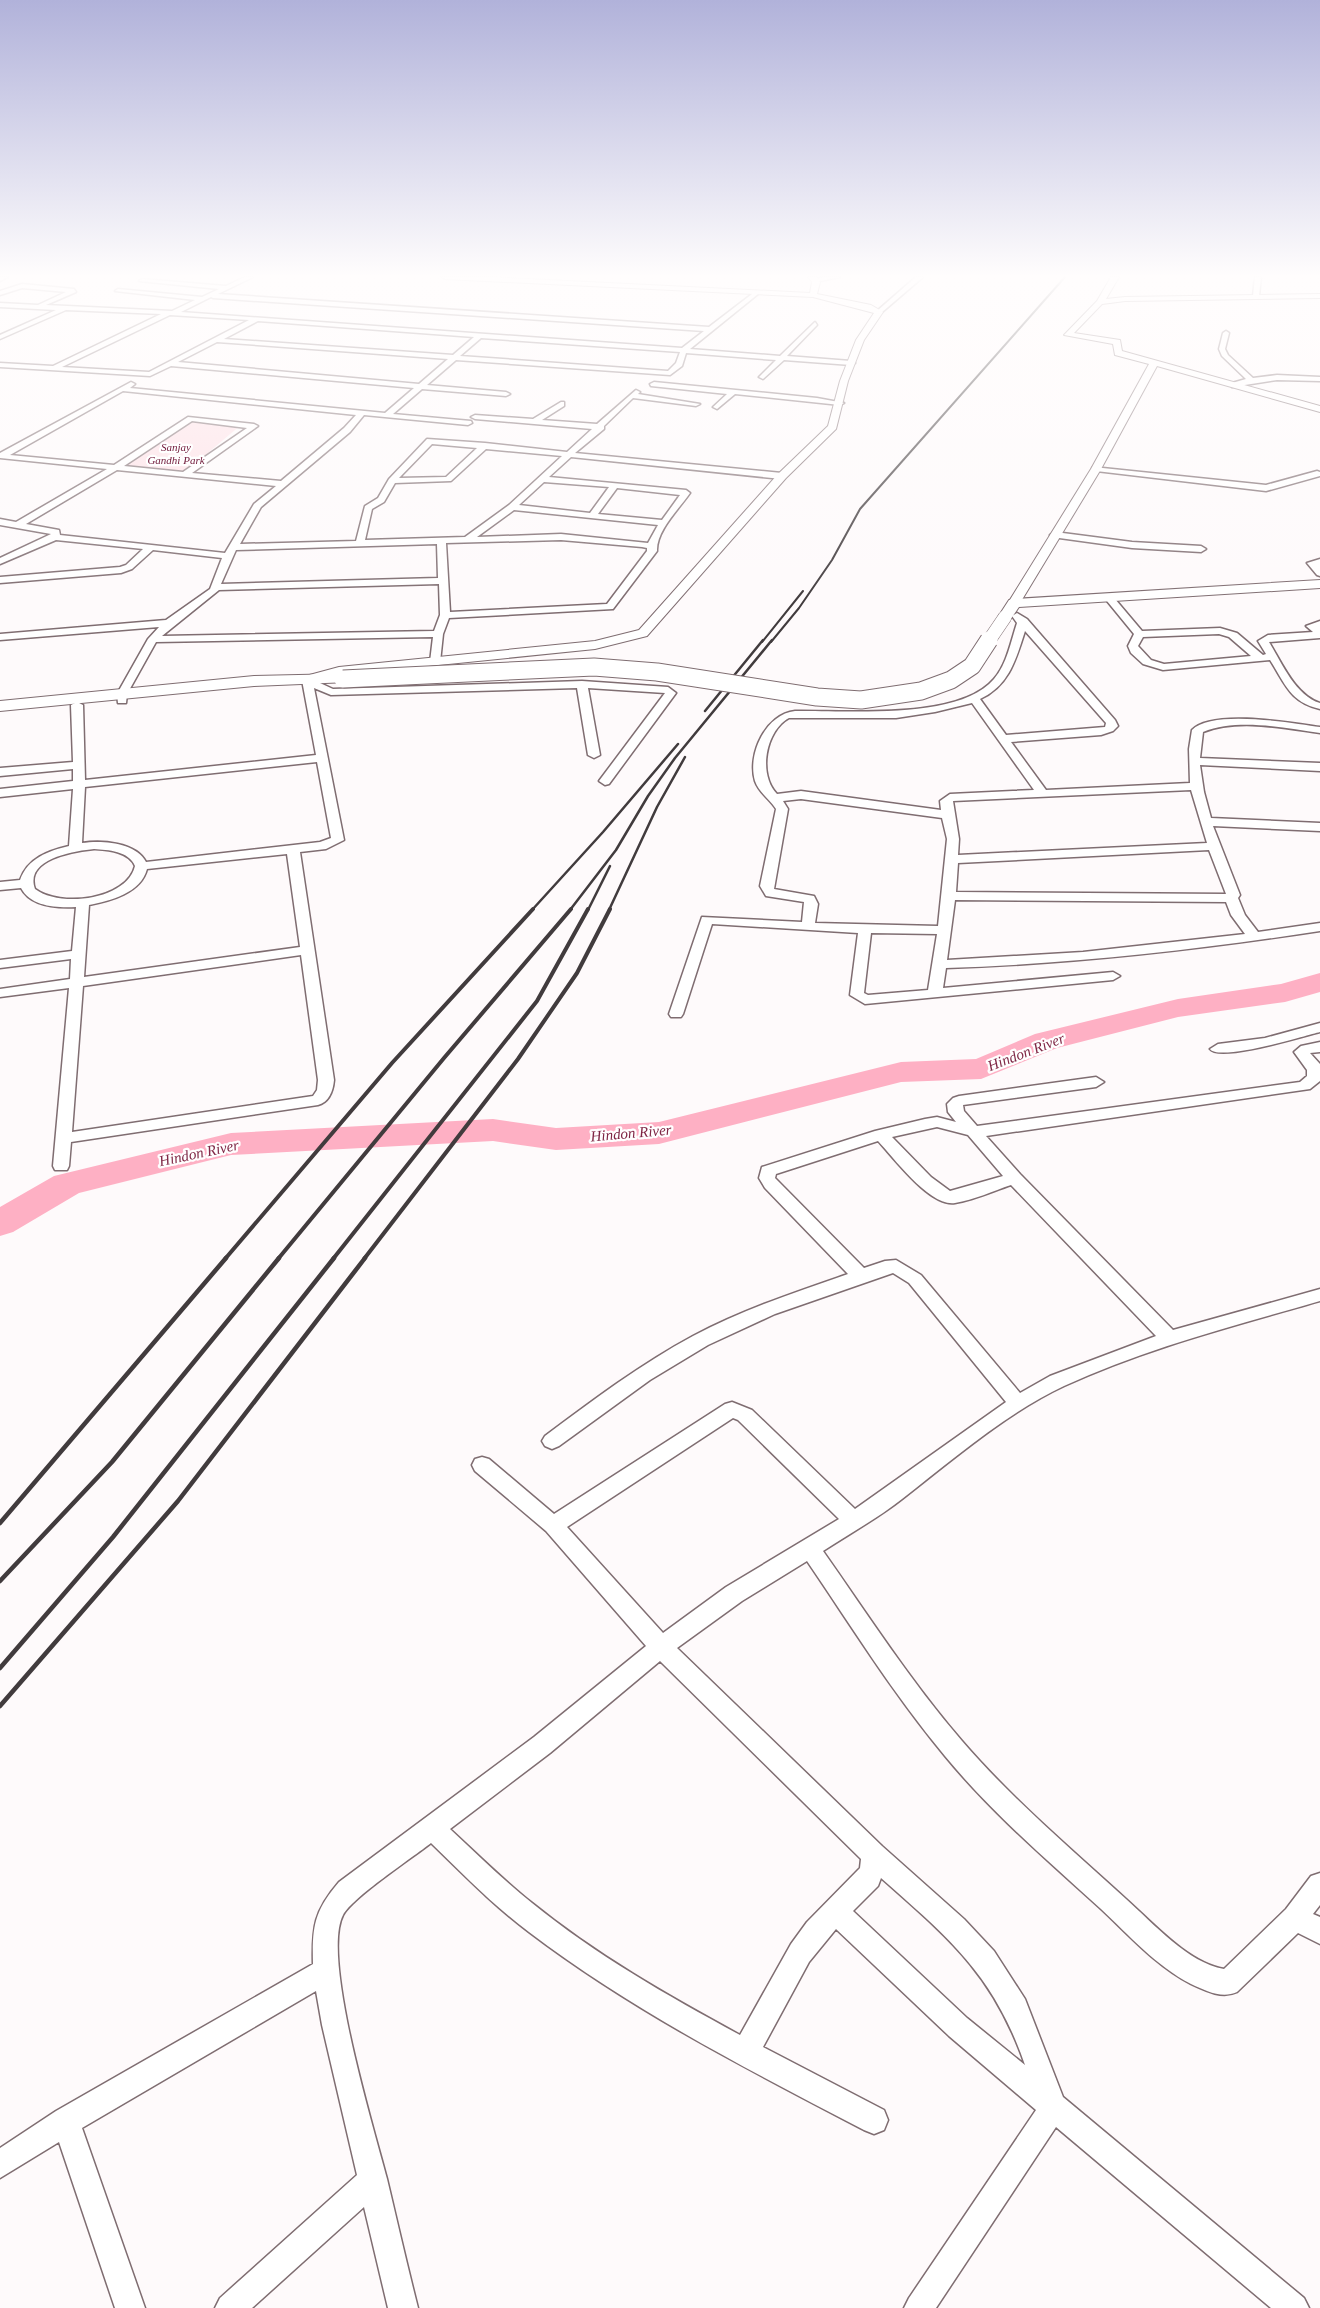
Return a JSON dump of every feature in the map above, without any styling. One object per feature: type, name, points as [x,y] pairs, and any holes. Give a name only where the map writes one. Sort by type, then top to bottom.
[{"type":"main road","points":[[0,706],[255,686],[280,681],[594,668],[657,672],[817,697],[861,700],[922,691],[951,680],[972,666],[1010,610],[1054,601],[1320,584]]},
{"type":"main road","points":[[1054,601],[1112,601],[1320,590]]},
{"type":"main road","points":[[0,713],[77,705],[122,697]]},
{"type":"street","points":[[1,456],[129,385]]},
{"type":"street","points":[[407,385],[506,394]]},
{"type":"street","points":[[661,385],[748,392],[840,403]]},
{"type":"street","points":[[307,680],[339,671],[595,645],[643,632],[650,628],[782,476],[832,427],[845,385]]},
{"type":"street","points":[[1004,739],[1101,732],[1109,730],[1112,726],[1023,621],[1010,610],[1096,469],[1142,385]]},
{"type":"street","points":[[1235,385],[1320,409]]},
{"type":"street","points":[[1235,385],[1320,415]]},
{"type":"street","points":[[387,415],[422,386]]},
{"type":"street","points":[[498,400],[515,388]]},
{"type":"street","points":[[121,389],[468,423]]},
{"type":"street","points":[[717,407],[733,392]]},
{"type":"street","points":[[468,539],[512,507],[601,427],[634,394],[696,404]]},
{"type":"street","points":[[534,422],[561,404]]},
{"type":"street","points":[[460,429],[482,412]]},
{"type":"street","points":[[122,697],[152,639],[169,622],[216,587],[231,551],[257,506],[347,430],[362,413]]},
{"type":"street","points":[[474,417],[601,427]]},
{"type":"street","points":[[19,524],[90,484],[191,419],[254,426],[185,474]]},
{"type":"street","points":[[445,442],[452,435]]},
{"type":"street","points":[[360,544],[368,508],[381,500],[392,481],[430,441],[782,476]]},
{"type":"street","points":[[392,481],[448,479],[485,445]]},
{"type":"street","points":[[1,456],[282,484]]},
{"type":"street","points":[[1096,469],[1266,488],[1317,474]]},
{"type":"street","points":[[445,615],[610,607],[652,552],[651,546],[664,522],[686,493],[544,479]]},
{"type":"street","points":[[592,516],[615,485]]},
{"type":"street","points":[[512,507],[664,522]]},
{"type":"street","points":[[0,522],[53,530],[56,532],[55,537]]},
{"type":"street","points":[[1055,535],[1132,545],[1201,550]]},
{"type":"street","points":[[0,561],[55,537],[149,549],[231,551],[468,539],[561,537],[651,546]]},
{"type":"street","points":[[435,662],[438,634],[445,615],[441,541]]},
{"type":"street","points":[[0,580],[121,570],[129,567],[149,549]]},
{"type":"street","points":[[1320,562],[1312,563],[1320,573]]},
{"type":"street","points":[[216,587],[442,581]]},
{"type":"street","points":[[1112,601],[1139,634]]},
{"type":"street","points":[[808,926],[811,904],[809,899],[768,891],[782,809],[761,781],[759,764],[764,747],[779,720],[787,715],[890,716],[937,709],[987,693],[1002,677],[1023,621]]},
{"type":"street","points":[[0,637],[169,622]]},
{"type":"street","points":[[1320,624],[1311,626],[1320,634]]},
{"type":"street","points":[[1139,634],[1220,630],[1233,635],[1260,658]]},
{"type":"street","points":[[152,639],[438,634]]},
{"type":"street","points":[[1139,634],[1133,646],[1135,651],[1147,662],[1158,666],[1273,657]]},
{"type":"street","points":[[1320,634],[1263,639],[1301,698],[1320,706]]},
{"type":"street","points":[[307,680],[325,691],[331,692],[582,684],[662,688],[671,693],[605,781]]},
{"type":"street","points":[[141,866],[322,846],[338,840],[307,680]]},
{"type":"street","points":[[582,684],[594,755]]},
{"type":"street","points":[[974,698],[1042,793]]},
{"type":"street","points":[[75,847],[79,784],[77,705]]},
{"type":"street","points":[[1255,938],[1238,915],[1231,898],[1232,894],[1213,846],[1197,786],[1193,747],[1195,739],[1198,730],[1205,726],[1250,724],[1320,730]]},
{"type":"street","points":[[0,793],[322,758]]},
{"type":"street","points":[[1195,761],[1320,767]]},
{"type":"street","points":[[0,772],[78,765]]},
{"type":"street","points":[[934,994],[949,896],[953,831],[946,801],[950,798],[1197,786]]},
{"type":"street","points":[[773,798],[801,795],[948,815]]},
{"type":"street","points":[[1207,822],[1320,827]]},
{"type":"street","points":[[112,846],[127,850],[137,857],[141,866],[138,875],[124,888],[102,898],[84,902],[58,903],[38,898],[30,892],[26,883],[27,875],[39,862],[59,852],[75,847],[112,846]]},
{"type":"street","points":[[951,859],[1213,846]]},
{"type":"street","points":[[64,1138],[318,1100],[325,1091],[326,1080],[309,950],[293,849]]},
{"type":"street","points":[[0,886],[26,883]]},
{"type":"street","points":[[949,896],[1231,898]]},
{"type":"street","points":[[61,1166],[84,902]]},
{"type":"street","points":[[676,1014],[707,920],[865,929],[943,930]]},
{"type":"street","points":[[940,964],[1033,960],[1255,938],[1320,927]]},
{"type":"street","points":[[865,929],[857,996],[869,1000],[1113,976]]},
{"type":"street","points":[[0,994],[309,950]]},
{"type":"street","points":[[0,964],[79,954]]},
{"type":"street","points":[[1218,1049],[1266,1042],[1320,1027]]},
{"type":"street","points":[[861,1276],[771,1184],[767,1178],[768,1171],[881,1134],[937,1122],[974,1132],[1304,1086],[1317,1076],[1302,1050],[1320,1047]]},
{"type":"street","points":[[1096,1082],[958,1101],[955,1104],[956,1112],[1014,1178],[1169,1338]]},
{"type":"street","points":[[881,1134],[935,1191],[946,1197],[953,1198],[1014,1178]]},
{"type":"street","points":[[552,1441],[622,1388],[702,1340],[748,1318],[885,1267],[896,1266],[905,1270],[915,1279],[1018,1403]]},
{"type":"street","points":[[403,2308],[335,2025],[326,1971],[325,1937],[332,1909],[348,1891],[433,1829],[591,1707],[662,1647],[734,1594],[810,1549],[894,1494],[928,1466],[1018,1403],[1057,1381],[1169,1338],[1320,1296]]},
{"type":"street","points":[[553,1525],[732,1409],[745,1415],[853,1520]]},
{"type":"street","points":[[482,1465],[553,1525],[662,1647],[873,1854],[959,1932],[998,1978],[1019,2014],[1053,2108]]},
{"type":"street","points":[[810,1549],[903,1682],[955,1749],[1042,1838],[1154,1941],[1176,1958],[1217,1983],[1228,1984],[1295,1918],[1320,1886]]},
{"type":"street","points":[[433,1829],[537,1922],[648,1998],[745,2053],[874,2120]]},
{"type":"street","points":[[745,2053],[800,1953],[834,1911],[869,1878],[874,1866],[873,1854]]},
{"type":"street","points":[[834,1911],[958,2027],[1294,2308]]},
{"type":"street","points":[[1295,1918],[1320,1931]]},
{"type":"street","points":[[0,2164],[66,2121],[182,2051],[326,1971]]},
{"type":"street","points":[[919,2308],[1053,2108]]},
{"type":"street","points":[[66,2121],[130,2308]]},
{"type":"street","points":[[230,2308],[373,2180]]},
{"type":"green space","name":"Sanjay Gandhi Park","points":[[191,420],[242,424],[183,474],[106,469]]},
{"type":"waterway","name":"Hindon River","points":[[0,1223],[67,1184],[231,1144],[493,1130],[556,1139],[659,1133],[901,1072],[981,1069],[1046,1041],[1178,1008],[1285,993],[1320,982]]},
{"type":"railway","points":[[771,642],[799,608],[832,560],[860,509],[970,385]]},
{"type":"railway","points":[[762,642],[803,591]]},
{"type":"railway","points":[[705,711],[763,640]]},
{"type":"railway","points":[[570,910],[616,850],[648,796],[675,758],[772,640]]},
{"type":"railway","points":[[532,910],[603,832],[678,744]]},
{"type":"railway","points":[[609,910],[657,807],[685,757]]},
{"type":"railway","points":[[588,910],[610,866]]},
{"type":"railway","points":[[225,1259],[392,1063],[533,909]]},
{"type":"railway","points":[[278,1259],[444,1058],[571,909]]},
{"type":"railway","points":[[333,1259],[537,1001],[588,909]]},
{"type":"railway","points":[[364,1259],[518,1059],[577,973],[610,909]]},
{"type":"railway","points":[[0,1523],[226,1258]]},
{"type":"railway","points":[[0,1581],[112,1462],[279,1258]]},
{"type":"railway","points":[[0,1668],[113,1537],[334,1258]]},
{"type":"railway","points":[[0,1706],[178,1501],[365,1258]]}]
